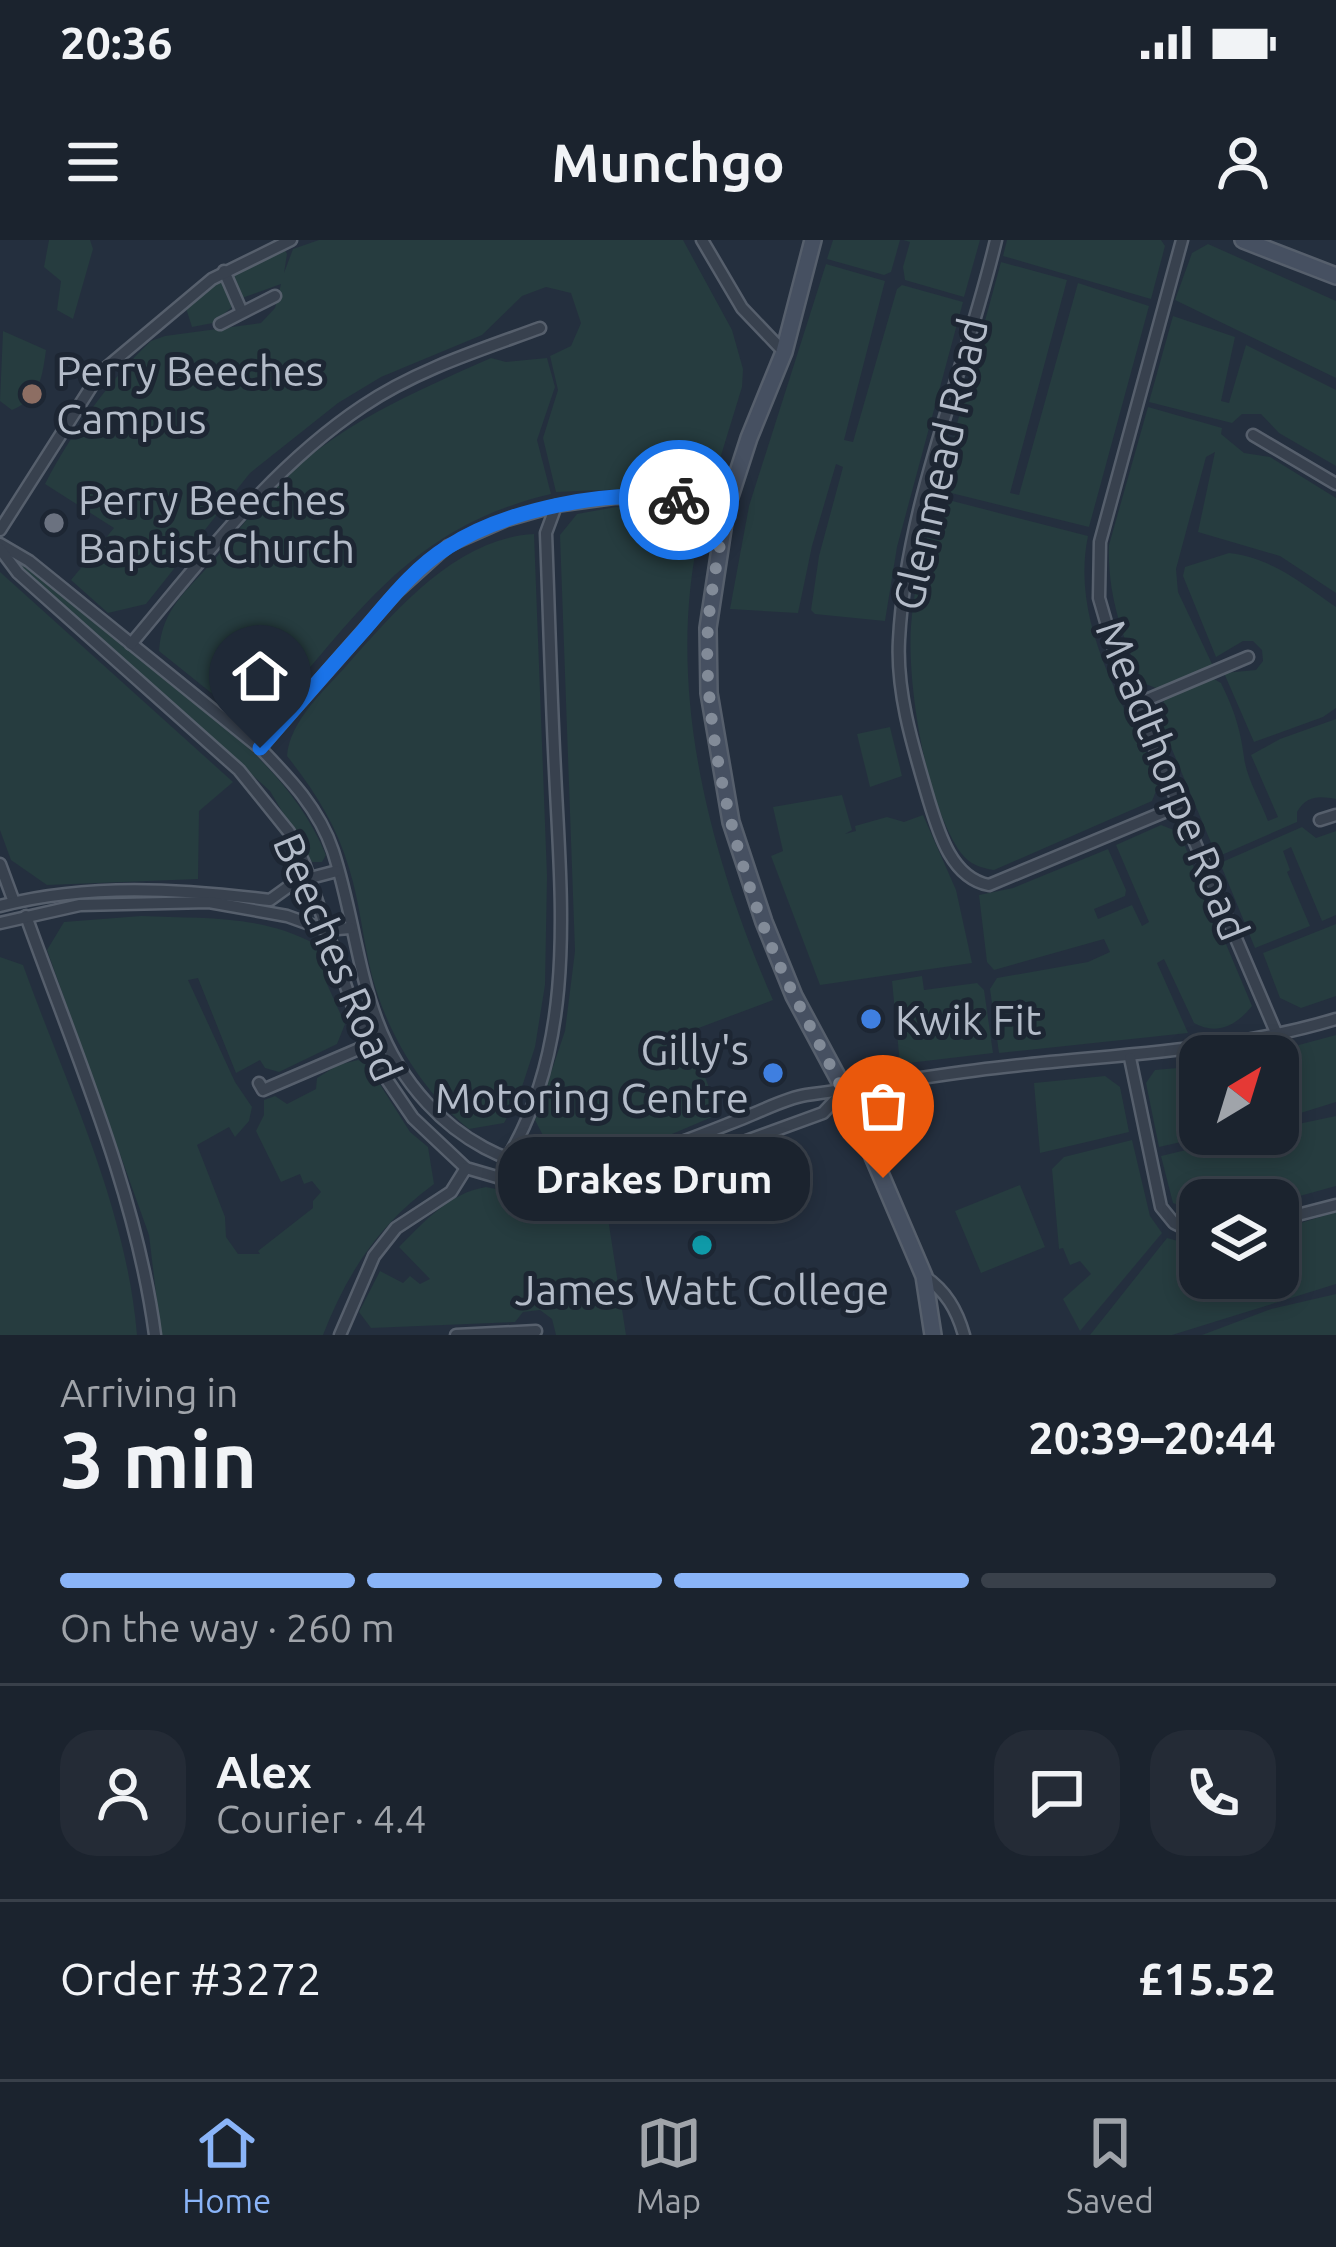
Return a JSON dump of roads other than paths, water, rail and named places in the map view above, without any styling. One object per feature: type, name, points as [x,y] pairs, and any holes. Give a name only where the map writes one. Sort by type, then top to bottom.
[{"type":"street","points":[[0,530],[100,373],[224,271],[291,240]]},
{"type":"street","points":[[702,240],[742,308],[784,352]]},
{"type":"street","points":[[813,240],[784,352],[726,509],[710,614],[709,693],[731,822],[794,996],[845,1091],[924,1276],[933,1335]]},
{"type":"street","name":"Glenmead Road","points":[[996,240],[908,565],[899,640],[902,695],[935,819],[956,867],[975,883],[989,885],[1181,805]]},
{"type":"street","name":"Meadthorpe Road","points":[[1182,240],[1100,542],[1099,598],[1118,660],[1277,1035]]},
{"type":"street","points":[[1243,240],[1336,276]]},
{"type":"street","points":[[224,271],[241,310]]},
{"type":"street","points":[[220,324],[275,296]]},
{"type":"street","points":[[131,644],[263,490],[317,440],[365,404],[437,366],[540,328]]},
{"type":"street","points":[[1253,435],[1336,484]]},
{"type":"street","points":[[260,748],[396,593],[448,547],[507,520],[556,506],[614,498],[666,497],[726,509]]},
{"type":"street","points":[[508,1157],[530,1113],[559,1004],[561,894],[546,533],[556,506]]},
{"type":"street","name":"Beeches Road","points":[[0,547],[29,561],[260,748],[308,801],[333,851],[370,1009],[397,1062],[427,1103],[488,1149],[549,1168],[628,1161],[803,1095],[845,1091]]},
{"type":"street","name":"Beeches Road","points":[[0,547],[18,573],[239,770],[289,832],[368,1045],[413,1118],[466,1168],[531,1186],[609,1191],[823,1113],[845,1091]]},
{"type":"street","points":[[1137,704],[1248,657]]},
{"type":"street","points":[[1319,820],[1336,815]]},
{"type":"street","points":[[0,864],[14,902]]},
{"type":"street","points":[[0,906],[75,893],[148,890],[270,900],[309,877],[337,871]]},
{"type":"street","points":[[0,923],[80,905],[209,902],[287,916],[326,930],[350,928]]},
{"type":"street","points":[[26,916],[128,1203],[147,1273],[155,1335]]},
{"type":"street","points":[[1284,1035],[1336,1019]]},
{"type":"street","points":[[259,1083],[263,1090],[368,1045]]},
{"type":"street","points":[[845,1091],[998,1067],[1179,1051]]},
{"type":"street","points":[[1130,1058],[1161,1207],[1179,1226]]},
{"type":"street","points":[[340,1335],[374,1256],[396,1228],[452,1192],[466,1168]]},
{"type":"street","points":[[1299,1214],[1336,1204]]},
{"type":"street","points":[[924,1276],[939,1287],[957,1312],[964,1335]]},
{"type":"street","points":[[456,1335],[536,1331]]},
{"type":"place","name":"Perry Beeches Campus","points":[[32,394]]},
{"type":"place","name":"Perry Beeches Baptist Church","points":[[54,523]]},
{"type":"place","name":"Kwik Fit","points":[[871,1019]]},
{"type":"place","name":"Gilly's Motoring Centre","points":[[773,1073]]},
{"type":"place","name":"Drakes Drum","points":[[883,1178]]},
{"type":"place","name":"James Watt College","points":[[702,1245]]}]
